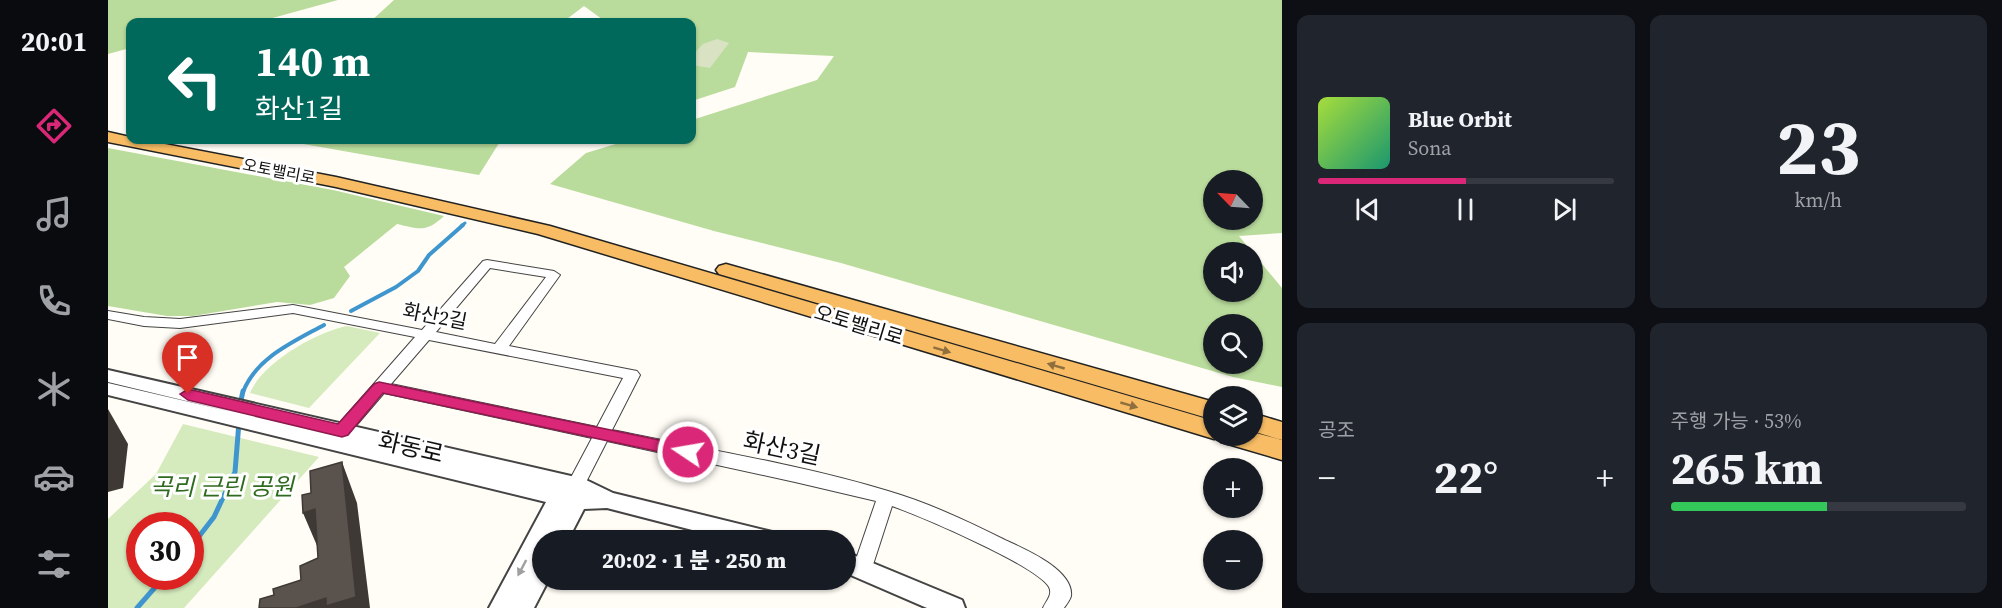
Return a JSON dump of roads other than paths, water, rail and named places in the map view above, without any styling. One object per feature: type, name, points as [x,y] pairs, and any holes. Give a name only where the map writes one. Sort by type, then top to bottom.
[{"type":"highway","name":"오토밸리로","points":[[108,127],[126,135]]},
{"type":"highway","name":"오토밸리로","points":[[108,136],[126,137]]},
{"type":"highway","name":"오토밸리로","points":[[166,144],[450,201]]},
{"type":"highway","name":"오토밸리로","points":[[189,144],[450,201]]},
{"type":"highway","points":[[450,201],[505,214]]},
{"type":"highway","name":"오토밸리로","points":[[505,214],[1203,408]]},
{"type":"highway","name":"오토밸리로","points":[[505,214],[1203,427]]},
{"type":"highway","points":[[1263,425],[1282,430]]},
{"type":"highway","points":[[1263,445],[1282,450]]},
{"type":"street","points":[[342,431],[487,264],[554,275],[499,349]]},
{"type":"street","name":"화산2길","points":[[108,315],[160,324],[182,324],[267,310],[293,309],[632,375],[571,494]]},
{"type":"street","name":"화동로","points":[[108,376],[229,411]]},
{"type":"street","name":"화산3길","points":[[379,387],[886,497],[970,529],[1048,572],[1059,585],[1061,596],[1053,608]]},
{"type":"street","name":"화동로","points":[[108,389],[256,417],[728,530]]},
{"type":"street","name":"화동로","points":[[256,417],[342,431],[571,494]]},
{"type":"street","points":[[560,530],[571,494]]},
{"type":"street","points":[[501,608],[571,494]]},
{"type":"street","points":[[856,563],[886,497]]},
{"type":"street","points":[[856,565],[953,608]]},
{"type":"street","points":[[522,608],[532,588]]},
{"type":"waterway","points":[[461,226],[465,223]]},
{"type":"waterway","points":[[351,311],[396,287],[418,271],[429,255],[463,225]]},
{"type":"waterway","points":[[243,392],[249,380],[266,360],[324,325]]},
{"type":"waterway","points":[[240,405],[243,391]]},
{"type":"waterway","points":[[204,530],[214,517],[235,472],[239,422]]},
{"type":"waterway","points":[[137,608],[153,590]]},
{"type":"park label","name":"곡리 근린 공원","points":[[222,486]]}]
